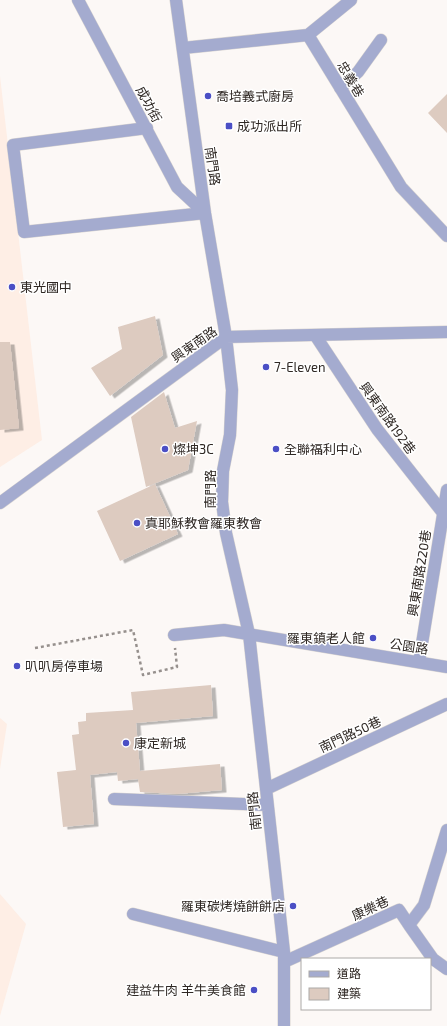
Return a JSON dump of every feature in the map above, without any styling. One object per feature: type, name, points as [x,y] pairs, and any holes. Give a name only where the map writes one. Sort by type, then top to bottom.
[{"type":"street","name":"成功街","points":[[78,0],[177,187],[205,212]]},
{"type":"street","name":"南門路","points":[[176,0],[205,212],[226,336],[232,390],[230,435],[222,471],[222,502],[226,533],[248,634],[284,957],[284,1026]]},
{"type":"street","points":[[182,48],[308,35],[351,0]]},
{"type":"street","name":"忠義巷","points":[[308,35],[401,187],[447,236]]},
{"type":"street","points":[[340,88],[358,72],[381,40]]},
{"type":"street","points":[[147,128],[12,145],[24,232],[205,212]]},
{"type":"street","name":"興東南路","points":[[0,504],[226,336],[447,332]]},
{"type":"street","name":"興東南路192巷","points":[[315,335],[377,429],[445,516]]},
{"type":"street","name":"興東南路220巷","points":[[418,662],[445,516],[447,490]]},
{"type":"street","name":"公園路","points":[[174,635],[224,630],[447,667]]},
{"type":"street","name":"南門路50巷","points":[[266,790],[447,704]]},
{"type":"street","points":[[114,799],[267,805]]},
{"type":"street","points":[[447,830],[424,905],[409,926],[433,959],[447,969]]},
{"type":"street","name":"康樂巷","points":[[284,957],[399,910],[409,926]]},
{"type":"street","points":[[133,914],[284,957]]},
{"type":"path","points":[[35,648],[133,630],[143,675],[178,667],[174,635]]},
{"type":"shaded area","name":"東光國中","points":[[0,76],[42,440],[0,467]]},
{"type":"shaded area","points":[[0,718],[7,724],[0,769]]},
{"type":"shaded area","points":[[0,894],[26,924],[0,1016]]},
{"type":"building","points":[[447,94],[447,133],[428,113]]},
{"type":"building","points":[[155,316],[163,355],[110,396],[91,368],[122,349],[118,327]]},
{"type":"building","points":[[0,342],[10,342],[19,428],[0,430]]},
{"type":"building","name":"燦坤3C","points":[[164,392],[175,428],[197,421],[188,470],[146,487],[131,417]]},
{"type":"building","name":"真耶穌教會羅東教會","points":[[155,484],[178,534],[120,561],[97,511]]},
{"type":"building","name":"康定新城","points":[[211,685],[213,716],[136,723],[140,771],[220,764],[222,790],[177,794],[140,792],[138,779],[118,781],[117,772],[90,775],[94,824],[63,827],[57,772],[76,770],[72,735],[79,734],[78,722],[86,721],[86,713],[133,710],[131,692]]},
{"type":"place","name":"喬培義式廚房","points":[[208,96]]},
{"type":"place","name":"成功派出所","points":[[229,126]]},
{"type":"place","name":"東光國中","points":[[12,287]]},
{"type":"place","name":"7-Eleven","points":[[266,367]]},
{"type":"place","name":"燦坤3C","points":[[165,449]]},
{"type":"place","name":"全聯福利中心","points":[[276,449]]},
{"type":"place","name":"真耶穌教會羅東教會","points":[[137,523]]},
{"type":"place","name":"羅東鎮老人館","points":[[373,638]]},
{"type":"place","name":"叭叭房停車場","points":[[17,666]]},
{"type":"place","name":"康定新城","points":[[126,743]]},
{"type":"place","name":"羅東碳烤燒餅餅店","points":[[293,906]]},
{"type":"place","name":"建益牛肉 羊牛美食館","points":[[254,990]]}]
